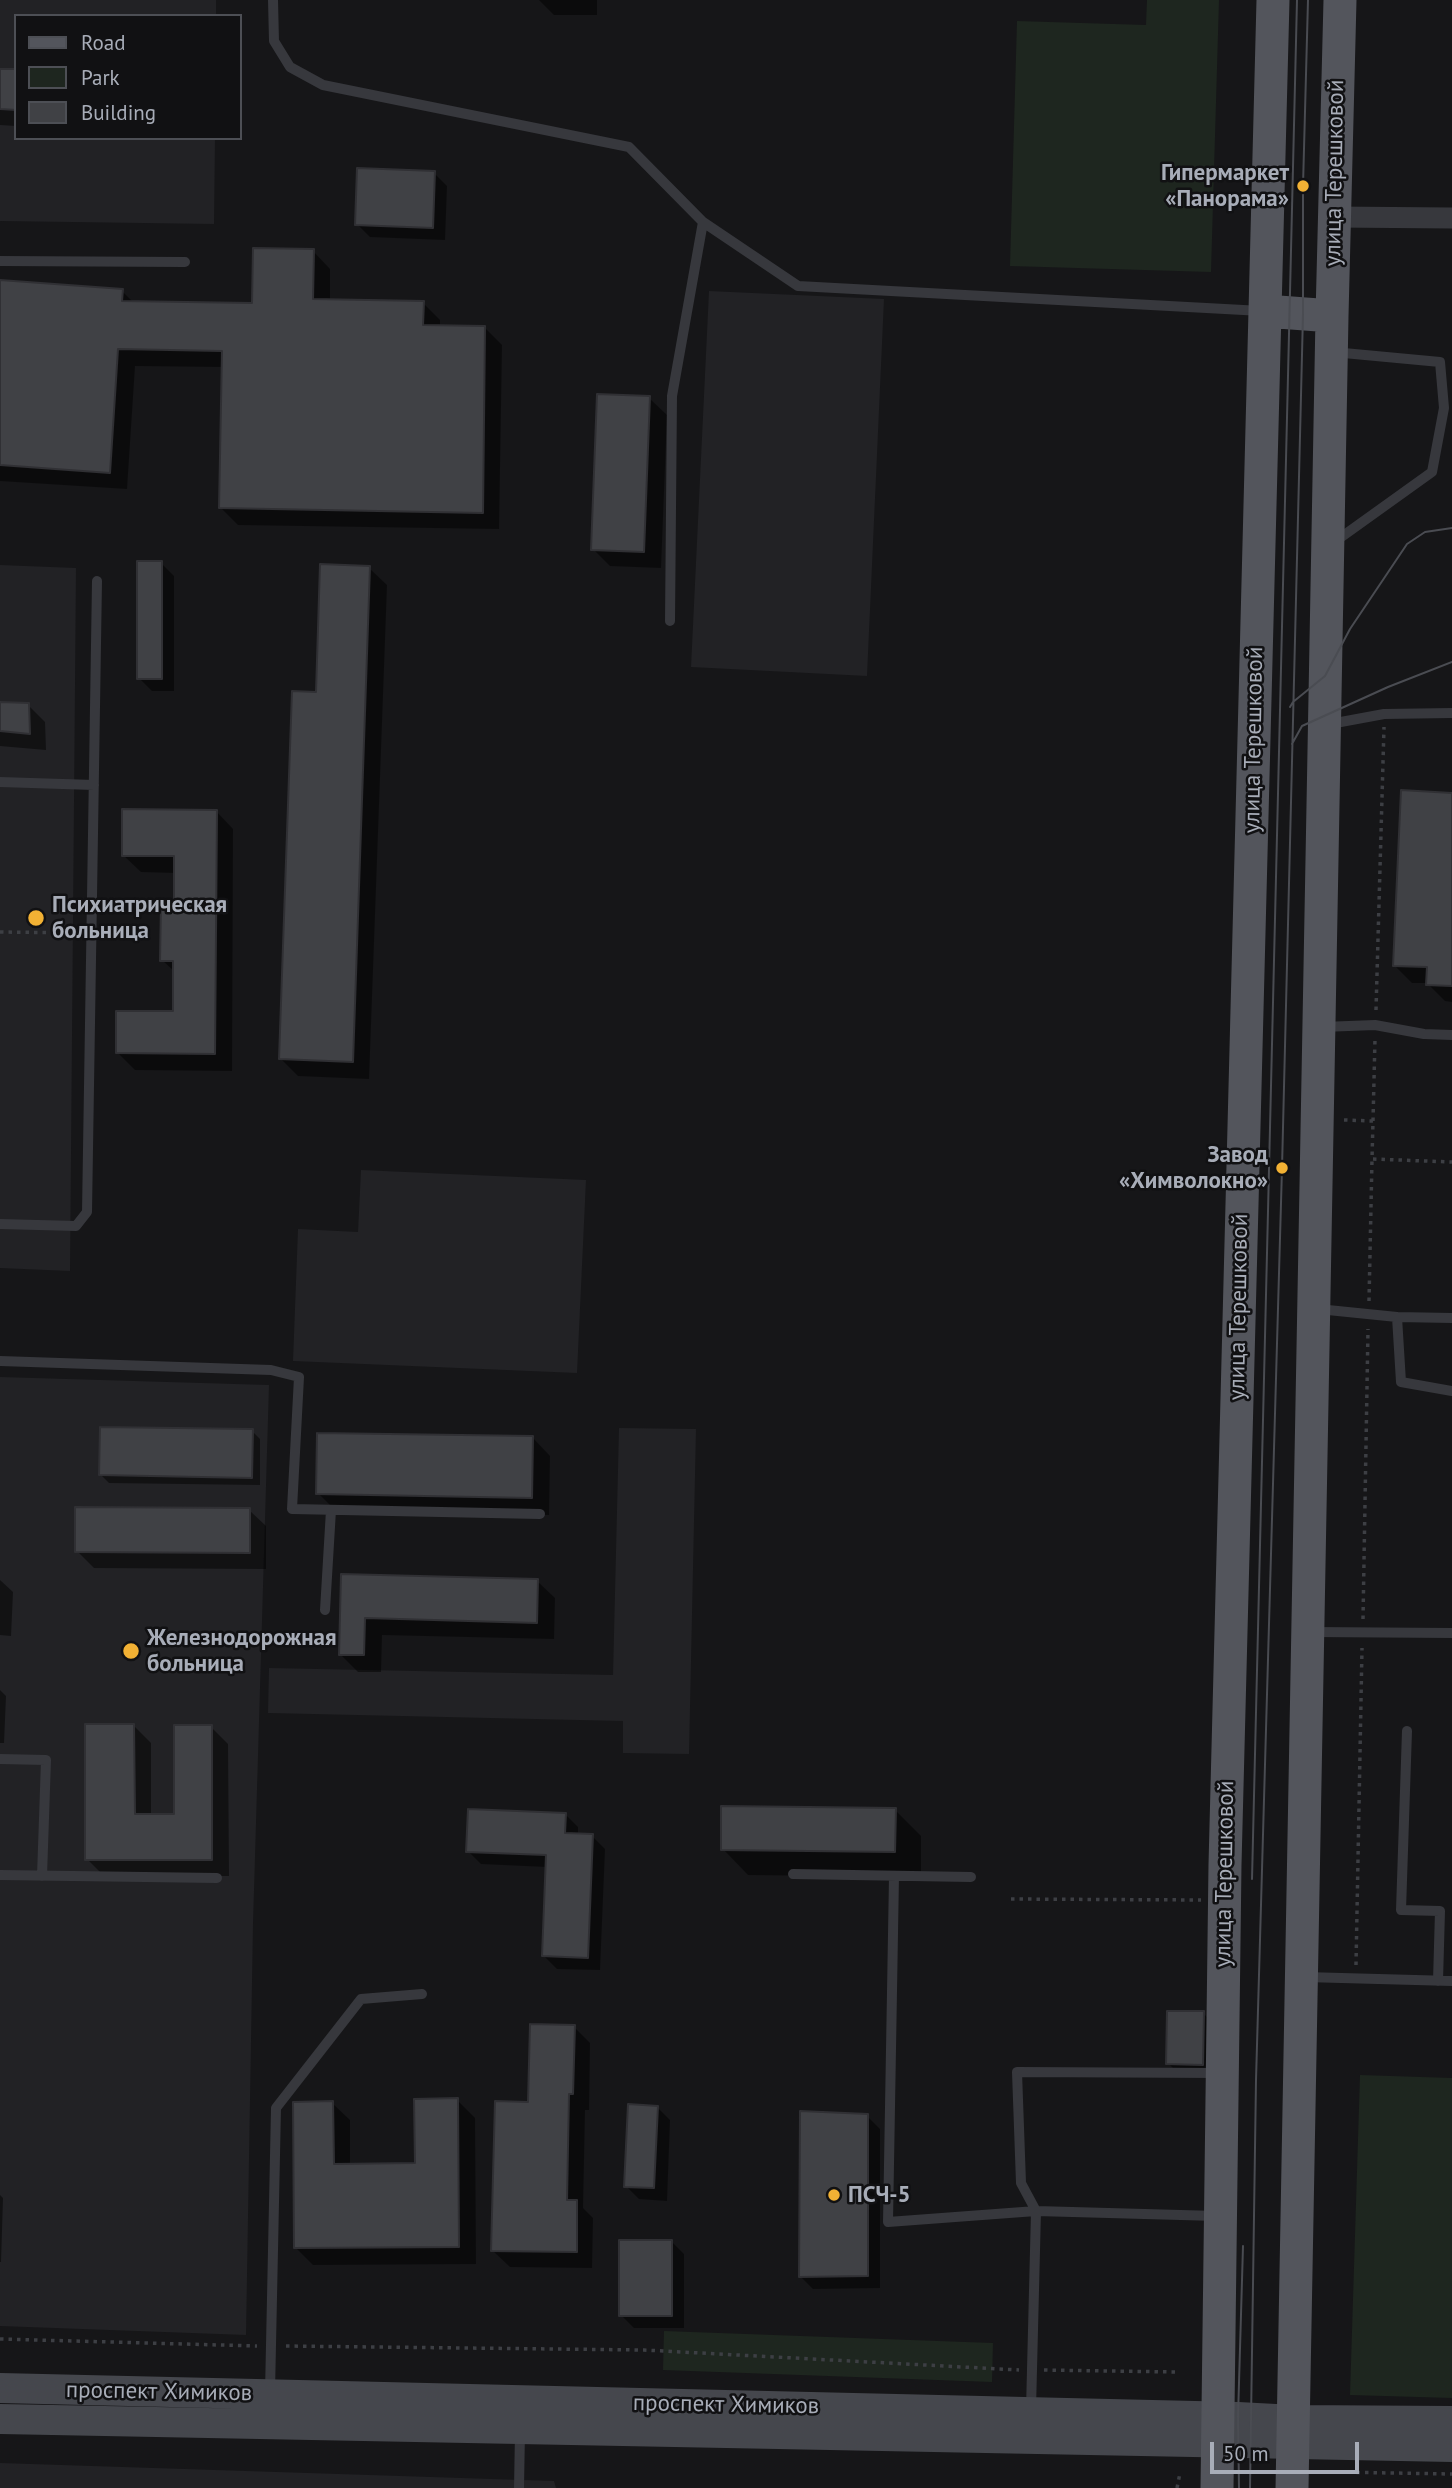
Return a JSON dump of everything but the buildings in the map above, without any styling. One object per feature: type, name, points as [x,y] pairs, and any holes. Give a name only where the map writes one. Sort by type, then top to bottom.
[{"type":"main road","name":"улица Терешковой","points":[[1216,2488],[1224,1900],[1273,0]]},
{"type":"main road","name":"улица Терешковой","points":[[1292,2488],[1331,352],[1340,0]]},
{"type":"main road","points":[[1265,311],[1332,316]]},
{"type":"main road","name":"проспект Химиков","points":[[0,2388],[270,2395],[452,2414],[520,2429],[1217,2429],[1294,2432],[1452,2447]]},
{"type":"main road","name":"проспект Химиков","points":[[0,2419],[1031,2412],[1217,2429]]},
{"type":"main road","name":"проспект Химиков","points":[[1294,2432],[1452,2421]]},
{"type":"street","points":[[1334,217],[1452,218]]},
{"type":"lane","points":[[273,0],[274,41],[290,67],[323,85],[629,147],[703,222],[798,286],[1265,311]]},
{"type":"lane","points":[[670,621],[672,396],[703,222]]},
{"type":"lane","points":[[0,261],[185,262]]},
{"type":"lane","points":[[1328,546],[1432,472],[1444,408],[1440,362],[1331,352]]},
{"type":"lane","points":[[0,1224],[76,1226],[87,1212],[97,581]]},
{"type":"lane","points":[[1324,725],[1384,714],[1452,713]]},
{"type":"lane","points":[[0,782],[94,785]]},
{"type":"lane","points":[[1319,1027],[1375,1025],[1424,1034],[1452,1035]]},
{"type":"lane","points":[[1314,1309],[1397,1317],[1452,1318]]},
{"type":"lane","points":[[1397,1317],[1401,1382],[1452,1391]]},
{"type":"lane","points":[[0,1361],[271,1370],[299,1377],[292,1509],[540,1514]]},
{"type":"lane","points":[[325,1610],[331,1510]]},
{"type":"lane","points":[[1308,1632],[1452,1633]]},
{"type":"lane","points":[[1407,1731],[1401,1910],[1446,1911],[1438,1980]]},
{"type":"lane","points":[[0,1759],[46,1760],[42,1876]]},
{"type":"lane","points":[[793,1874],[971,1877]]},
{"type":"lane","points":[[0,1875],[217,1878]]},
{"type":"lane","points":[[894,1876],[888,2222],[1036,2211],[1220,2216]]},
{"type":"lane","points":[[1302,1977],[1452,1981]]},
{"type":"lane","points":[[270,2395],[276,2108],[361,1999],[422,1994]]},
{"type":"lane","points":[[1031,2412],[1036,2211],[1021,2183],[1017,2072],[1222,2073]]},
{"type":"lane","points":[[519,2488],[520,2429]]},
{"type":"path","points":[[1356,1978],[1368,1315],[1384,714]]},
{"type":"path","points":[[0,932],[91,933]]},
{"type":"path","points":[[1339,1120],[1373,1121]]},
{"type":"path","points":[[1372,1159],[1452,1161]]},
{"type":"path","points":[[1010,1899],[1224,1900]]},
{"type":"path","points":[[0,2339],[271,2346],[644,2350],[1032,2370],[1177,2372]]},
{"type":"path","points":[[1331,2472],[1452,2474]]},
{"type":"path","points":[[1177,2488],[1180,2473]]},
{"type":"shaded area","points":[[0,0],[216,0],[216,14],[14,14],[14,140],[215,140],[214,224],[0,221]]},
{"type":"shaded area","points":[[709,291],[884,299],[867,676],[691,667]]},
{"type":"shaded area","name":"Психиатрическая больница","points":[[0,565],[76,568],[70,1271],[0,1268]]},
{"type":"shaded area","points":[[361,1170],[586,1180],[577,1373],[293,1361],[298,1229],[358,1232]]},
{"type":"shaded area","points":[[0,1377],[269,1385],[253,1924],[246,2335],[0,2326]]},
{"type":"shaded area","points":[[619,1428],[696,1429],[689,1754],[623,1753],[623,1721],[268,1713],[269,1668],[613,1675]]},
{"type":"shaded area","points":[[0,2463],[554,2481],[556,2488],[0,2488]]},
{"type":"green space","points":[[1147,0],[1219,0],[1211,272],[1010,266],[1017,21],[1146,25]]},
{"type":"green space","points":[[1360,2075],[1452,2078],[1452,2398],[1350,2395]]},
{"type":"green space","points":[[664,2331],[993,2343],[992,2382],[663,2370]]},
{"type":"tram line","points":[[1252,1879],[1297,0]]},
{"type":"tram line","points":[[1250,2488],[1256,2080],[1282,1168],[1308,0]]},
{"type":"tram line","points":[[1290,707],[1325,676],[1350,629],[1407,544],[1425,532],[1452,528]]},
{"type":"tram line","points":[[1292,744],[1302,726],[1388,687],[1452,662]]},
{"type":"tram line","points":[[1239,2488],[1238,2417],[1243,2246]]},
{"type":"place","name":"Гипермаркет «Панорама»","points":[[1303,186]]},
{"type":"place","name":"Психиатрическая больница","points":[[36,918]]},
{"type":"place","name":"Завод «Химволокно»","points":[[1282,1168]]},
{"type":"place","name":"Железнодорожная больница","points":[[131,1651]]},
{"type":"place","name":"ПСЧ-5","points":[[834,2195]]}]
